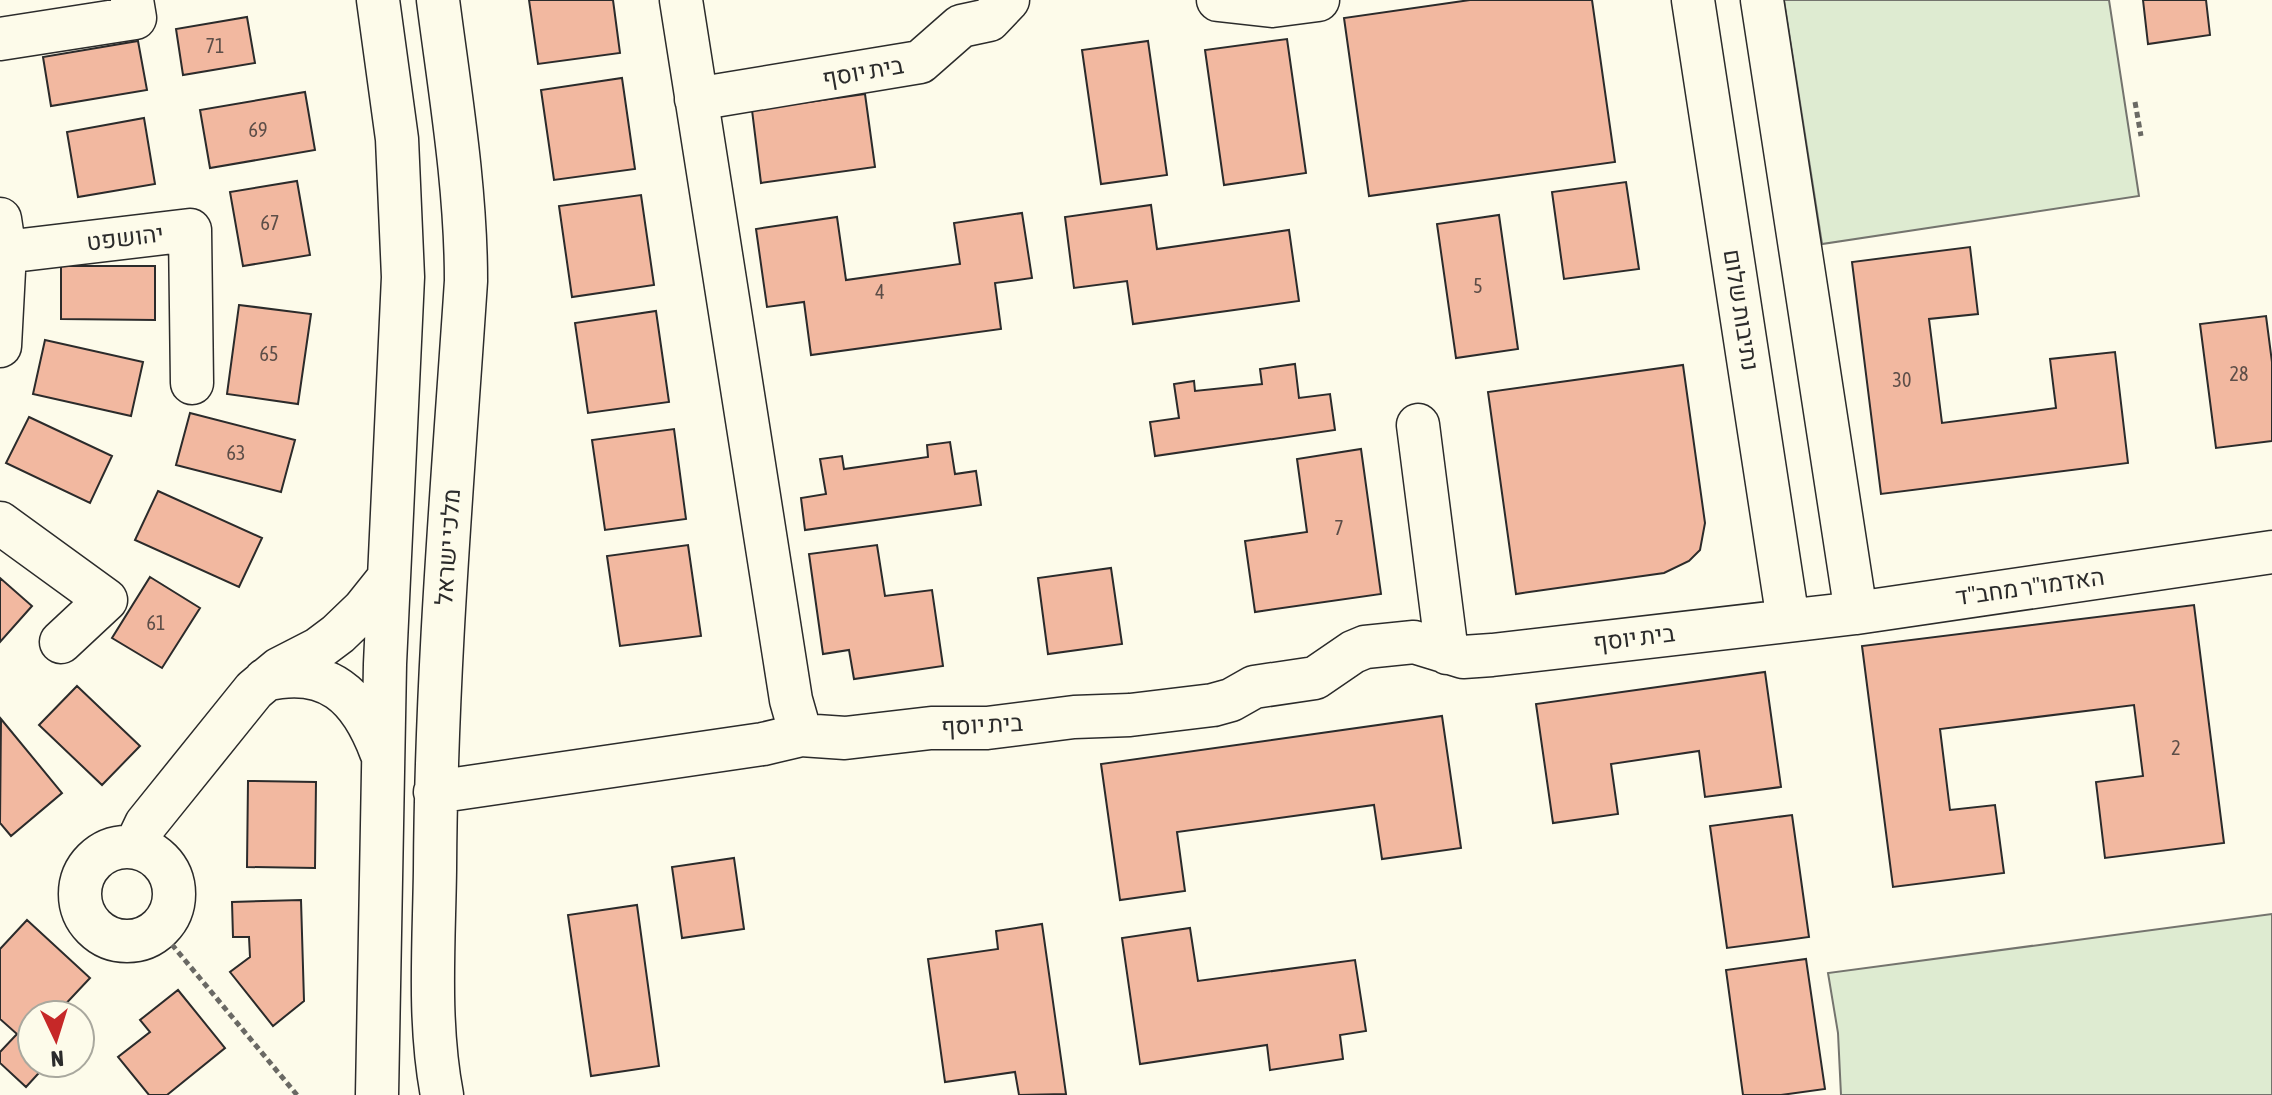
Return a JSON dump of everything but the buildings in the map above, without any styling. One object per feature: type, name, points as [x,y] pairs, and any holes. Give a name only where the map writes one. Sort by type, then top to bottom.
[{"type":"street","points":[[0,39],[135,18],[132,0]]},
{"type":"street","points":[[377,1095],[387,580],[403,277],[397,139],[378,0]]},
{"type":"street","name":"מלכי ישראל","points":[[438,0],[466,243],[435,792],[435,1046],[442,1095]]},
{"type":"street","points":[[681,0],[791,700],[801,735]]},
{"type":"street","name":"בית יוסף","points":[[696,99],[920,62],[961,26],[989,20],[1008,0]]},
{"type":"street","points":[[1218,0],[1272,6],[1318,0]]},
{"type":"street","name":"נתיבות שלום","points":[[1693,0],[1788,620]]},
{"type":"street","points":[[1762,0],[1856,613]]},
{"type":"street","name":"יהושפט","points":[[0,346],[2,235],[190,230],[192,383]]},
{"type":"street","points":[[1418,425],[1447,653]]},
{"type":"street","points":[[0,523],[106,600],[61,642]]},
{"type":"street","name":"האדמו\"ר מחב\"ד","points":[[1788,620],[1856,613],[2272,552]]},
{"type":"street","points":[[135,847],[146,824],[254,690],[338,634],[387,580]]},
{"type":"street","name":"בית יוסף","points":[[435,792],[763,744],[801,735],[845,738],[931,728],[987,728],[1199,707],[1223,703],[1254,687],[1315,678],[1365,647],[1414,642],[1432,645],[1463,657],[1788,620]]},
{"type":"street","points":[[264,681],[286,675],[301,676],[335,688],[352,700],[368,719],[383,757]]},
{"type":"street","points":[[119,847],[135,847],[158,858],[169,871],[174,886],[174,902],[168,918],[159,929],[145,938],[129,941],[113,939],[98,932],[81,906],[80,890],[84,874],[93,861],[119,847]]},
{"type":"path","points":[[2135,102],[2141,136]]},
{"type":"path","points":[[159,929],[297,1095]]},
{"type":"green space","points":[[1784,0],[2109,0],[2139,196],[1822,244]]},
{"type":"green space","points":[[2272,914],[2272,1095],[1841,1095],[1838,1033],[1828,973]]}]
